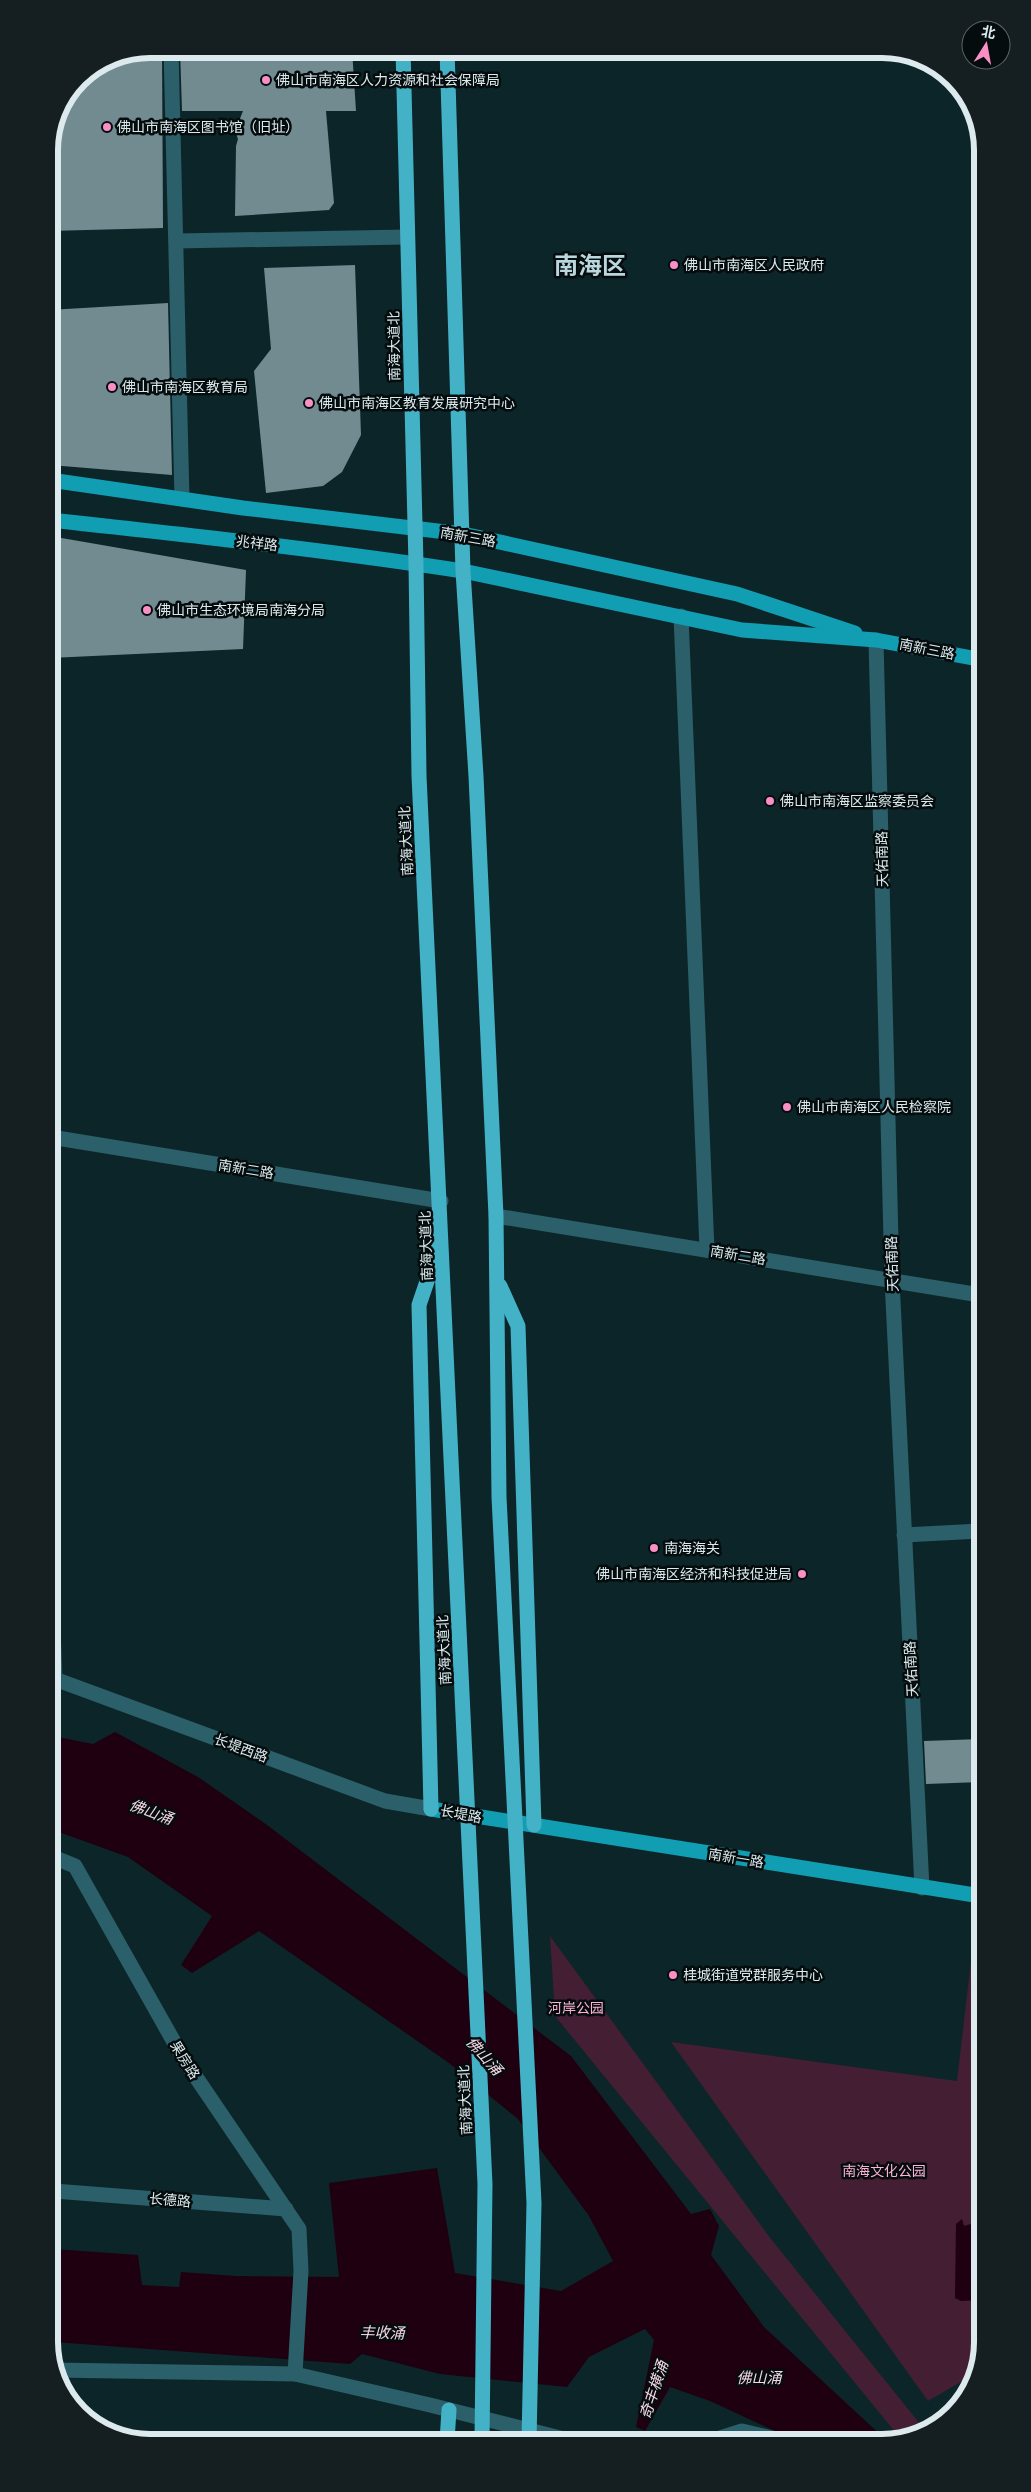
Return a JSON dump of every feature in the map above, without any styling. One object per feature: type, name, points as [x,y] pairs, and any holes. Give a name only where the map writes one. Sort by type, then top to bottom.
[{"type":"highway","name":"南海大道北","points":[[403,58],[416,564],[419,776],[441,1201],[485,2184],[482,2434]]},
{"type":"highway","points":[[447,58],[463,571],[476,776],[496,1216],[499,1497],[534,2203],[529,2434]]},
{"type":"highway","points":[[431,1809],[419,1305],[442,1237]]},
{"type":"highway","points":[[497,1281],[518,1326],[534,1826]]},
{"type":"highway","points":[[447,2434],[449,2410]]},
{"type":"main road","name":"南新三路","points":[[58,481],[182,500],[463,534],[737,594],[876,640]]},
{"type":"main road","name":"兆祥路","points":[[58,521],[235,540],[463,571]]},
{"type":"main road","name":"南新三路","points":[[463,571],[742,630],[876,640],[974,658]]},
{"type":"main road","name":"长堤路","points":[[431,1809],[491,1819]]},
{"type":"main road","name":"南新一路","points":[[491,1819],[974,1895]]},
{"type":"street","points":[[171,58],[182,500]]},
{"type":"street","points":[[176,241],[407,237]]},
{"type":"street","points":[[681,616],[707,1250]]},
{"type":"street","name":"天佑南路","points":[[876,640],[892,1280],[922,1888]]},
{"type":"street","name":"南新二路","points":[[58,1138],[441,1201]]},
{"type":"street","name":"南新二路","points":[[496,1216],[974,1294]]},
{"type":"street","points":[[904,1535],[974,1531]]},
{"type":"street","name":"长堤西路","points":[[58,1680],[385,1801],[431,1809]]},
{"type":"street","name":"果房路","points":[[58,1859],[75,1866],[182,2058],[300,2230],[295,2374]]},
{"type":"street","name":"长德路","points":[[58,2191],[286,2209]]},
{"type":"street","points":[[62,2370],[295,2374],[544,2434]]},
{"type":"street","points":[[733,2434],[742,2431],[755,2434]]},
{"type":"green space","name":"南海文化公园","points":[[974,1935],[973,2355],[967,2378],[928,2401],[671,2042],[957,2081]]},
{"type":"green space","name":"河岸公园","points":[[550,1936],[771,2239],[921,2426],[896,2433],[555,2016]]},
{"type":"water","points":[[115,1732],[198,1777],[267,1825],[571,2056],[691,2214],[710,2209],[719,2226],[711,2255],[764,2327],[880,2434],[781,2434],[710,2401],[670,2387],[645,2431],[636,2427],[654,2340],[645,2329],[589,2357],[567,2387],[440,2374],[362,2354],[350,2364],[58,2342],[58,2249],[138,2255],[142,2285],[179,2287],[181,2272],[236,2276],[339,2277],[329,2183],[437,2168],[455,2273],[561,2291],[613,2261],[589,2216],[518,2119],[449,2063],[259,1931],[192,1973],[181,1965],[212,1916],[128,1857],[58,1832],[58,1737],[93,1744]]},
{"type":"water","points":[[962,2219],[964,2226],[974,2223],[974,2300],[961,2301],[955,2298],[956,2224]]},
{"type":"building","name":"佛山市南海区图书馆（旧址）","points":[[162,58],[163,228],[58,231],[58,137],[64,114],[76,93],[93,76],[120,62],[131,59]]},
{"type":"building","points":[[180,58],[353,58],[356,111],[326,111],[334,203],[329,210],[235,216],[236,146],[238,139],[235,131],[243,111],[182,111]]},
{"type":"building","name":"佛山市南海区教育发展研究中心","points":[[355,265],[361,435],[342,472],[323,486],[266,493],[254,371],[271,349],[264,268]]},
{"type":"building","name":"佛山市南海区教育局","points":[[168,303],[172,475],[58,466],[58,309]]},
{"type":"building","name":"佛山市生态环境局南海分局","points":[[58,537],[246,570],[243,649],[58,658]]},
{"type":"building","points":[[974,1739],[974,1782],[926,1784],[924,1741]]},
{"type":"place","name":"佛山市南海区人力资源和社会保障局","points":[[266,80]]},
{"type":"place","name":"佛山市南海区图书馆（旧址）","points":[[107,127]]},
{"type":"place","name":"佛山市南海区人民政府","points":[[674,265]]},
{"type":"place","name":"佛山市南海区教育局","points":[[112,387]]},
{"type":"place","name":"佛山市南海区教育发展研究中心","points":[[309,403]]},
{"type":"place","name":"佛山市生态环境局南海分局","points":[[147,610]]},
{"type":"place","name":"佛山市南海区监察委员会","points":[[770,801]]},
{"type":"place","name":"佛山市南海区人民检察院","points":[[787,1107]]},
{"type":"place","name":"南海海关","points":[[654,1548]]},
{"type":"place","name":"佛山市南海区经济和科技促进局","points":[[802,1574]]},
{"type":"place","name":"桂城街道党群服务中心","points":[[673,1975]]},
{"type":"district","name":"南海区","points":[[590,266]]},
{"type":"water label","name":"佛山涌","points":[[151,1812]]},
{"type":"water label","name":"佛山涌","points":[[484,2056]]},
{"type":"water label","name":"丰收涌","points":[[382,2333]]},
{"type":"water label","name":"佛山涌","points":[[759,2378]]},
{"type":"water label","name":"奇丰横涌","points":[[654,2390]]}]
